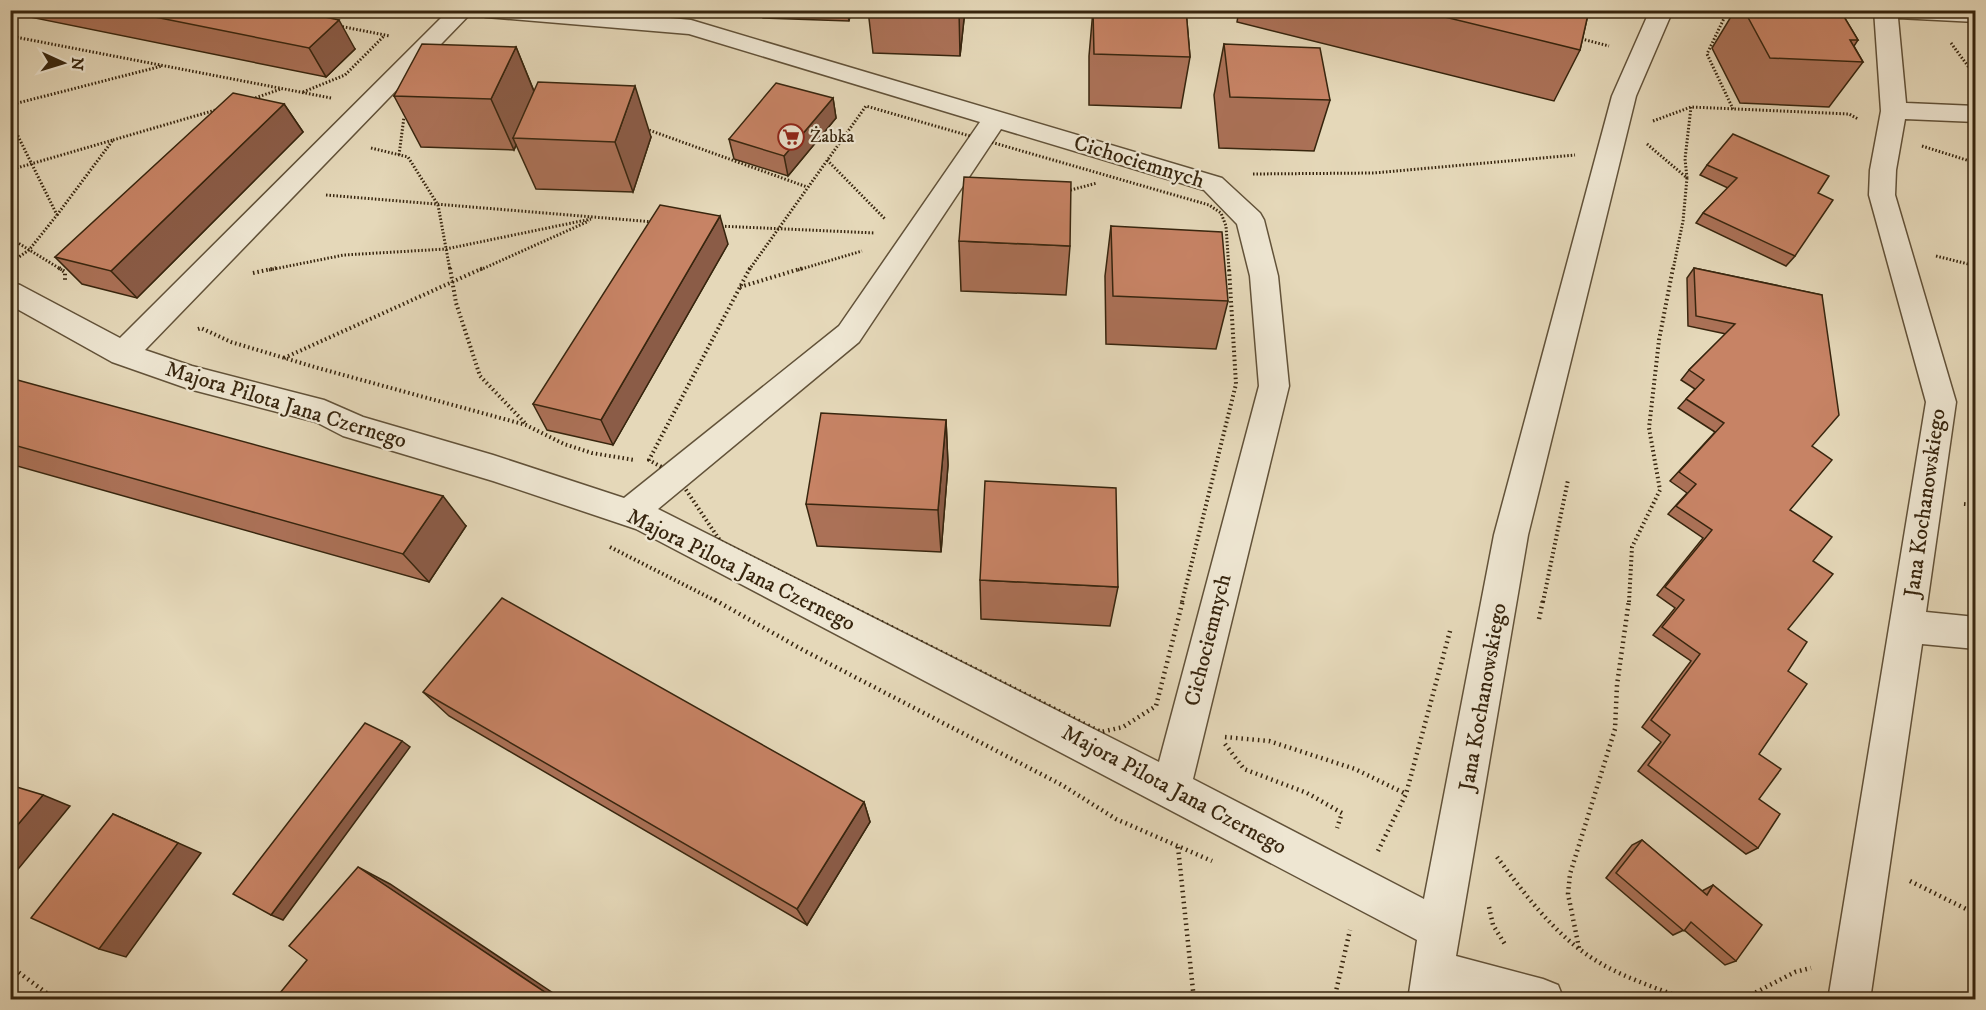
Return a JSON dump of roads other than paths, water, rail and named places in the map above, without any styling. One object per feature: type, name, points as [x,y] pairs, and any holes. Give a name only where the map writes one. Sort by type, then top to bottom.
[{"type":"street","points":[[123,354],[463,10]]},
{"type":"street","name":"Cichociemnych","points":[[486,10],[691,27],[989,128],[1213,184],[1250,220],[1264,276],[1274,386],[1171,788]]},
{"type":"street","name":"Jana Kochanowskiego","points":[[1543,999],[1431,986],[1439,929],[1511,536],[1624,96],[1662,10]]},
{"type":"street","name":"Jana Kochanowskiego","points":[[1849,999],[1941,402],[1882,195],[1883,170],[1891,124],[1886,10],[1976,15]]},
{"type":"street","points":[[1891,124],[1976,114]]},
{"type":"street","points":[[629,513],[849,334],[989,128]]},
{"type":"street","name":"Majora Pilota Jana Czernego","points":[[10,292],[123,354],[189,377],[324,412],[354,427],[493,468],[647,519],[1171,788],[1439,929]]},
{"type":"street","points":[[1906,626],[1976,633]]},
{"type":"place","name":"Żabka","points":[[791,137]]}]
